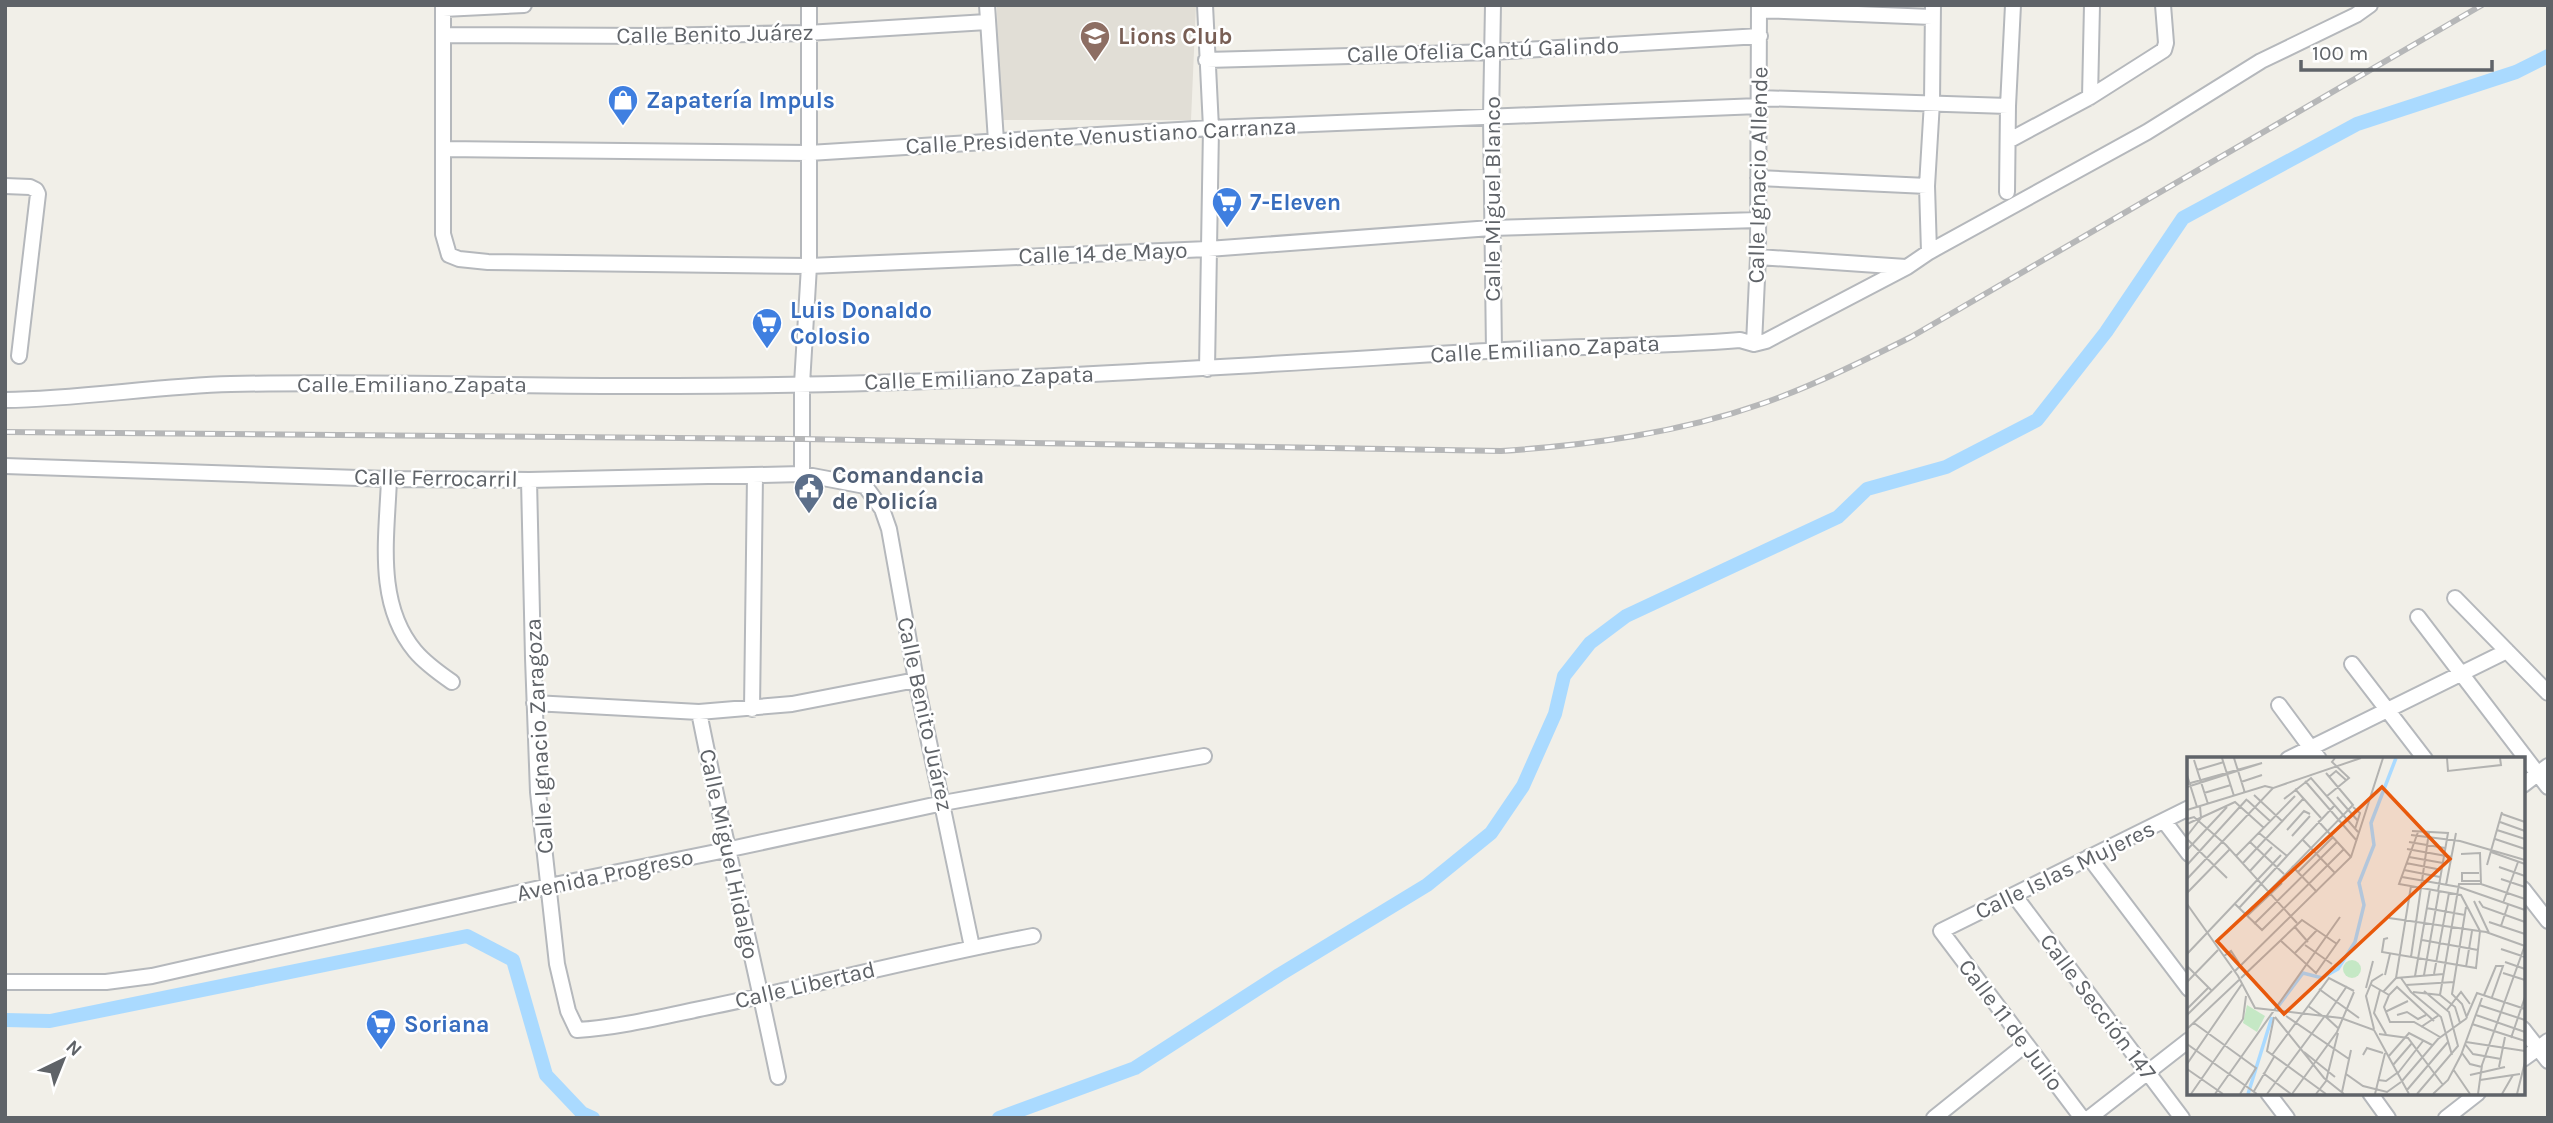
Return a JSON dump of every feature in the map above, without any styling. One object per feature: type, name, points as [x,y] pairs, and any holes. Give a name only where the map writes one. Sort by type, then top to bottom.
[{"type":"street","points":[[443,149],[443,7],[524,5]]},
{"type":"street","points":[[987,5],[996,141]]},
{"type":"street","points":[[1205,5],[1211,128],[1207,369]]},
{"type":"street","name":"Calle Miguel Blanco","points":[[1493,5],[1490,117],[1494,351]]},
{"type":"street","points":[[2007,191],[2013,5]]},
{"type":"street","points":[[2090,97],[2092,5]]},
{"type":"street","points":[[2008,141],[2090,97],[2164,50],[2166,43],[2163,5]]},
{"type":"street","name":"Calle Emiliano Zapata","points":[[5,400],[57,399],[128,390],[229,384],[802,384],[1207,369],[1494,351],[1740,340],[1754,344],[1782,334],[1907,267],[1929,252],[2147,132],[2261,61],[2356,15],[2370,5]]},
{"type":"street","points":[[1759,7],[1932,11],[1932,102],[1927,186],[1929,252]]},
{"type":"street","name":"Calle Ignacio Allende","points":[[1754,344],[1758,257],[1759,7]]},
{"type":"street","points":[[802,474],[802,384],[809,266],[808,11]]},
{"type":"street","name":"Calle Benito Juárez","points":[[443,35],[653,36],[807,33],[987,22]]},
{"type":"street","name":"Calle Ofelia Cantú Galindo","points":[[1206,60],[1492,51],[1760,36]]},
{"type":"street","name":"Calle Presidente Venustiano Carranza","points":[[443,149],[809,153],[1211,128],[1490,117],[1759,102],[1932,102],[2008,106]]},
{"type":"street","name":"Calle 14 de Mayo","points":[[443,149],[443,234],[449,255],[459,259],[488,262],[809,266],[1208,249],[1491,228],[1758,220]]},
{"type":"street","points":[[1758,178],[1927,186]]},
{"type":"street","points":[[5,186],[30,187],[38,194],[19,356]]},
{"type":"street","points":[[1758,257],[1907,267]]},
{"type":"street","name":"Calle Ferrocarril","points":[[5,466],[389,479],[529,480],[802,474],[865,486]]},
{"type":"street","points":[[752,709],[755,475]]},
{"type":"street","points":[[389,479],[387,580],[391,605],[401,631],[415,651],[452,682]]},
{"type":"street","name":"Calle Ignacio Zaragoza","points":[[529,480],[538,792],[557,964],[568,1011],[577,1030]]},
{"type":"street","name":"Calle Benito Juárez","points":[[865,486],[882,509],[889,529],[916,680],[972,947]]},
{"type":"street","points":[[2455,598],[2548,693]]},
{"type":"street","points":[[2418,617],[2461,674],[2543,770],[2548,787]]},
{"type":"street","points":[[2297,757],[2315,753],[2388,710],[2507,651]]},
{"type":"street","points":[[2352,664],[2423,757]]},
{"type":"street","points":[[534,703],[699,712],[752,709],[852,694],[916,680]]},
{"type":"street","points":[[2279,705],[2315,753]]},
{"type":"street","name":"Calle Miguel Hidalgo","points":[[699,712],[726,850],[778,1077]]},
{"type":"street","name":"Avenida Progreso","points":[[5,982],[106,982],[152,975],[549,886],[943,803],[1204,756]]},
{"type":"street","points":[[2525,784],[2543,770]]},
{"type":"street","name":"Calle Islas Mujeres","points":[[1941,931],[2187,809]]},
{"type":"street","points":[[2164,821],[2187,851]]},
{"type":"street","points":[[2089,857],[2187,986]]},
{"type":"street","points":[[2525,892],[2548,921]]},
{"type":"street","name":"Calle Sección 147","points":[[2014,895],[2182,1118]]},
{"type":"street","name":"Calle 11 de Julio","points":[[1941,931],[2082,1118]]},
{"type":"street","name":"Calle Libertad","points":[[577,1030],[622,1025],[1032,936]]},
{"type":"street","points":[[2525,1031],[2543,1045],[2548,1061]]},
{"type":"street","points":[[2088,1118],[2187,1042]]},
{"type":"street","points":[[1934,1118],[2026,1044]]},
{"type":"street","points":[[2525,1058],[2543,1045]]},
{"type":"street","points":[[2270,1095],[2287,1118]]},
{"type":"street","points":[[2371,1095],[2388,1118]]},
{"type":"street","points":[[2446,1118],[2474,1095]]},
{"type":"shaded area","name":"Lions Club","points":[[997,5],[1196,5],[1191,120],[998,120]]},
{"type":"waterway","points":[[999,1118],[1135,1068],[1279,975],[1427,885],[1491,833],[1523,786],[1555,714],[1564,676],[1590,643],[1626,616],[1838,517],[1867,489],[1946,467],[2037,420],[2106,332],[2183,218],[2357,124],[2516,72],[2548,56]]},
{"type":"waterway","points":[[5,1020],[50,1021],[467,936],[513,960],[546,1075],[582,1113],[593,1118]]},
{"type":"railway","points":[[5,432],[802,439],[1501,451],[1634,436],[1700,422],[1764,403],[1820,381],[1911,337],[2482,5]]},
{"type":"place","name":"Lions Club","points":[[1095,63]]},
{"type":"place","name":"Zapatería Impuls","points":[[623,127]]},
{"type":"place","name":"7-Eleven","points":[[1227,229]]},
{"type":"place","name":"Luis Donaldo Colosio","points":[[767,350]]},
{"type":"place","name":"Comandancia de Policía","points":[[809,515]]},
{"type":"place","name":"Soriana","points":[[381,1051]]}]
